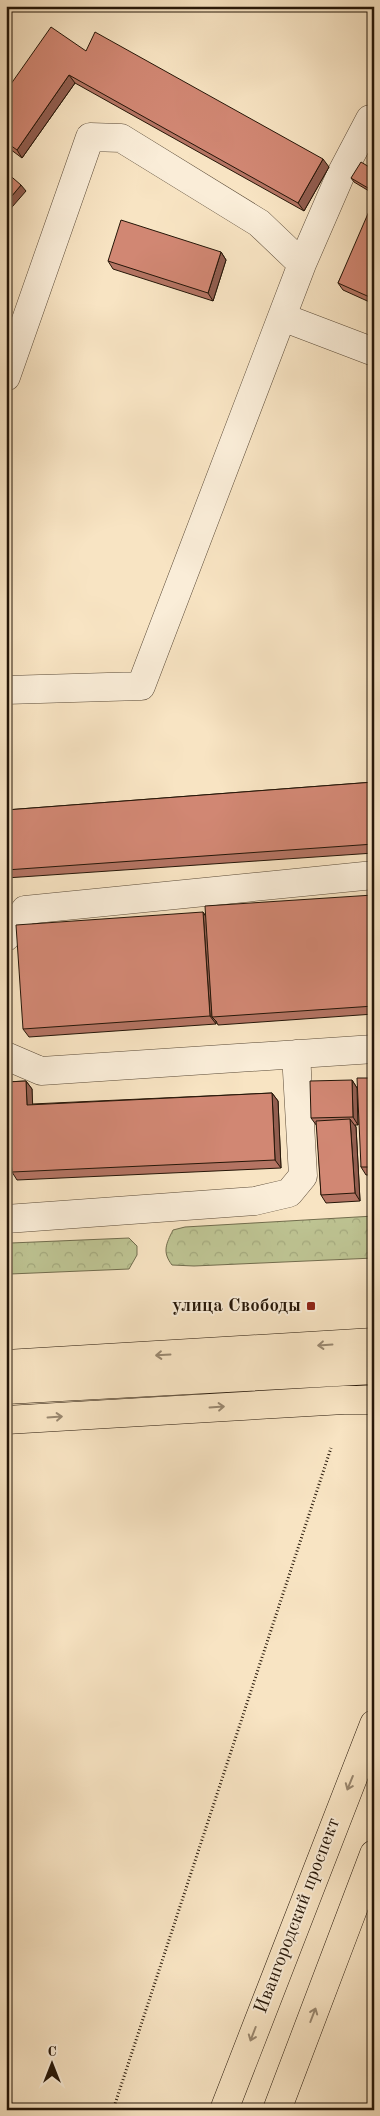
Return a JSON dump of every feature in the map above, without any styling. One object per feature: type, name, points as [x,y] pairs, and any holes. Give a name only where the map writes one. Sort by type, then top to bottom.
[{"type":"main road","points":[[6,1364],[374,1342]]},
{"type":"main road","points":[[6,1390],[374,1370]]},
{"type":"main road","points":[[6,1420],[334,1400],[374,1400]]},
{"type":"main road","name":"Ивангородский проспект","points":[[224,2110],[374,1724]]},
{"type":"main road","points":[[277,2110],[374,1854]]},
{"type":"lane","points":[[6,690],[141,686],[302,264],[341,174],[370,119]]},
{"type":"lane","points":[[6,377],[90,136],[121,138],[259,223],[302,264]]},
{"type":"lane","points":[[282,317],[374,352]]},
{"type":"lane","points":[[6,937],[25,910],[374,875]]},
{"type":"lane","points":[[6,1056],[41,1071],[374,1049]]},
{"type":"lane","points":[[6,1219],[255,1201],[289,1193],[303,1176],[296,1054]]},
{"type":"path","points":[[113,2110],[331,1448]]},
{"type":"green space","points":[[374,1216],[374,1258],[194,1266],[172,1265],[166,1252],[173,1230],[185,1227]]},
{"type":"green space","points":[[129,1238],[137,1246],[137,1255],[129,1269],[6,1273],[6,1246],[11,1243]]},
{"type":"building","points":[[51,27],[86,51],[95,32],[323,159],[298,203],[69,75],[17,150],[6,142],[6,91]]},
{"type":"building","points":[[361,162],[374,170],[373,191],[351,178]]},
{"type":"building","points":[[6,172],[21,185],[6,203]]},
{"type":"building","points":[[370,209],[374,211],[374,299],[338,283]]},
{"type":"building","points":[[121,220],[221,252],[208,293],[108,261]]},
{"type":"building","points":[[374,782],[374,844],[6,870],[6,810]]},
{"type":"building","points":[[373,895],[374,1006],[212,1017],[205,906]]},
{"type":"building","points":[[203,912],[210,1016],[23,1029],[16,925]]},
{"type":"building","points":[[357,1078],[374,1078],[374,1167],[361,1167]]},
{"type":"building","points":[[352,1080],[353,1117],[311,1118],[310,1081]]},
{"type":"building","points":[[26,1081],[27,1105],[272,1093],[275,1160],[12,1172],[11,1162],[6,1162],[6,1082]]},
{"type":"building","points":[[350,1119],[355,1193],[321,1195],[316,1121]]},
{"type":"place","name":"улица Свободы","points":[[311,1306]]}]
